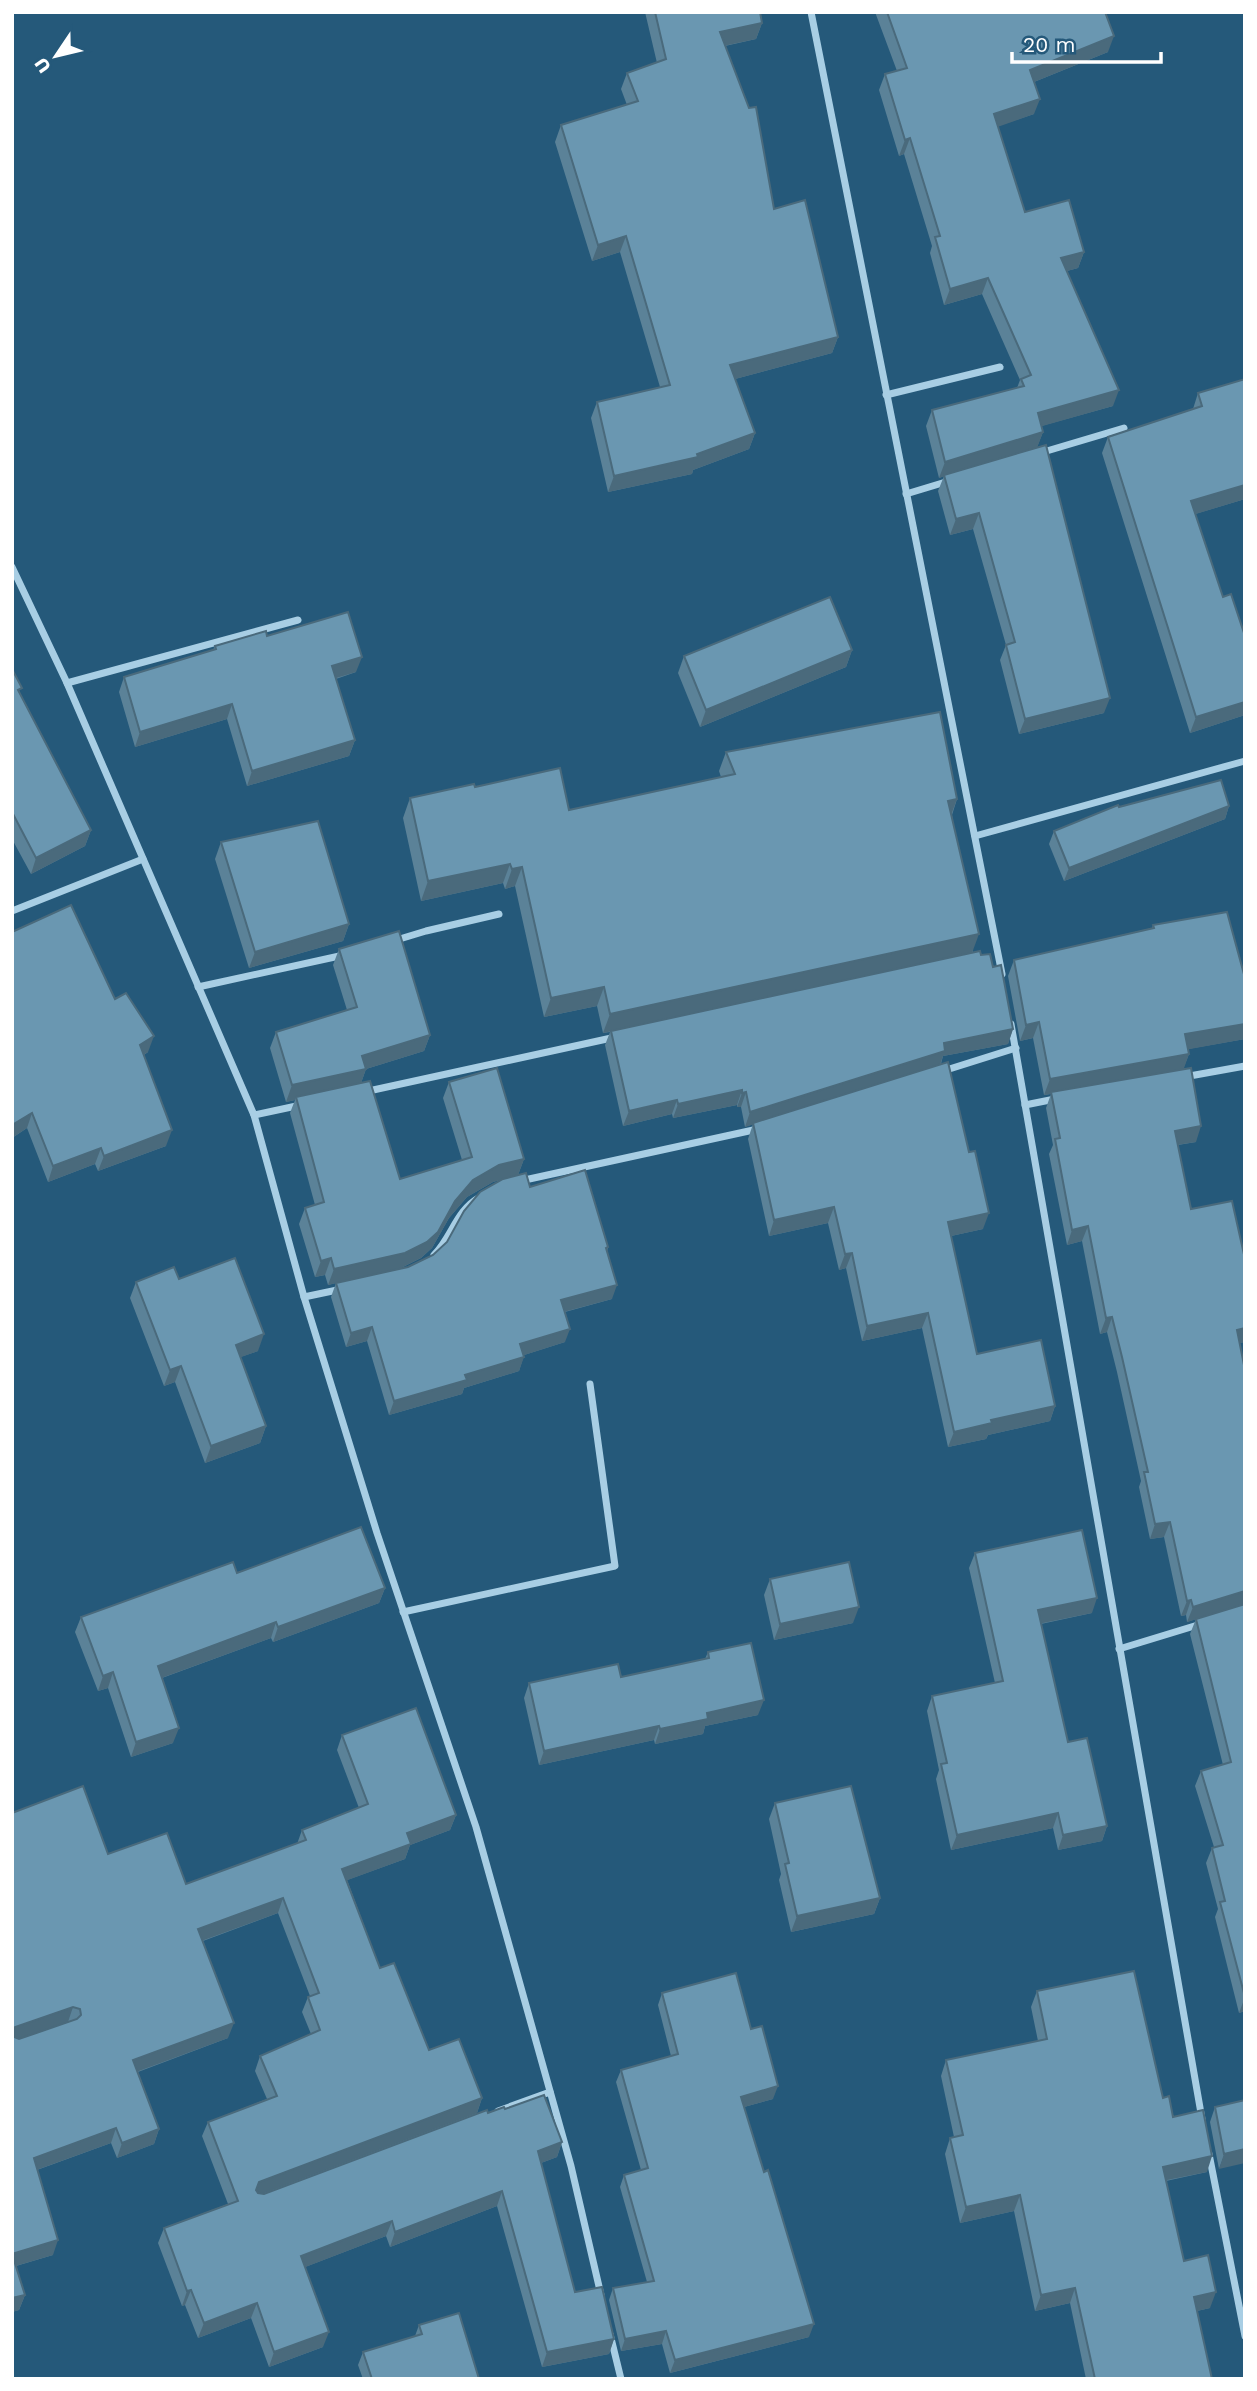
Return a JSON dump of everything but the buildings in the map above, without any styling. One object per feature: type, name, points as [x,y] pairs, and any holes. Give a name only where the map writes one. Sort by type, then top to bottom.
[{"type":"street","points":[[811,12],[1003,981]]},
{"type":"street","points":[[886,395],[1000,367]]},
{"type":"street","points":[[1034,455],[1125,428]]},
{"type":"street","points":[[906,494],[957,479]]},
{"type":"street","points":[[12,567],[67,683],[254,1115],[304,1297],[403,1612],[476,1827],[571,2166],[602,2299]]},
{"type":"street","points":[[67,683],[298,620]]},
{"type":"street","points":[[975,836],[1245,761]]},
{"type":"street","points":[[12,911],[143,859]]},
{"type":"street","points":[[388,942],[426,930],[499,914]]},
{"type":"street","points":[[198,987],[326,961],[351,953]]},
{"type":"street","points":[[985,957],[998,954]]},
{"type":"street","points":[[1011,1021],[1205,2131]]},
{"type":"street","points":[[349,1095],[619,1036]]},
{"type":"street","points":[[938,1072],[1016,1048]]},
{"type":"street","points":[[1176,1078],[1245,1066]]},
{"type":"street","points":[[1025,1105],[1066,1097]]},
{"type":"street","points":[[254,1115],[308,1104]]},
{"type":"street","points":[[510,1184],[771,1125]]},
{"type":"street","points":[[425,1263],[437,1252],[454,1221],[471,1201],[488,1192]]},
{"type":"street","points":[[304,1297],[353,1286]]},
{"type":"street","points":[[403,1612],[615,1566],[590,1384]]},
{"type":"street","points":[[1119,1649],[1207,1623]]},
{"type":"street","points":[[486,2116],[550,2092]]},
{"type":"street","points":[[1207,2145],[1245,2336]]},
{"type":"street","points":[[608,2326],[621,2379]]}]
